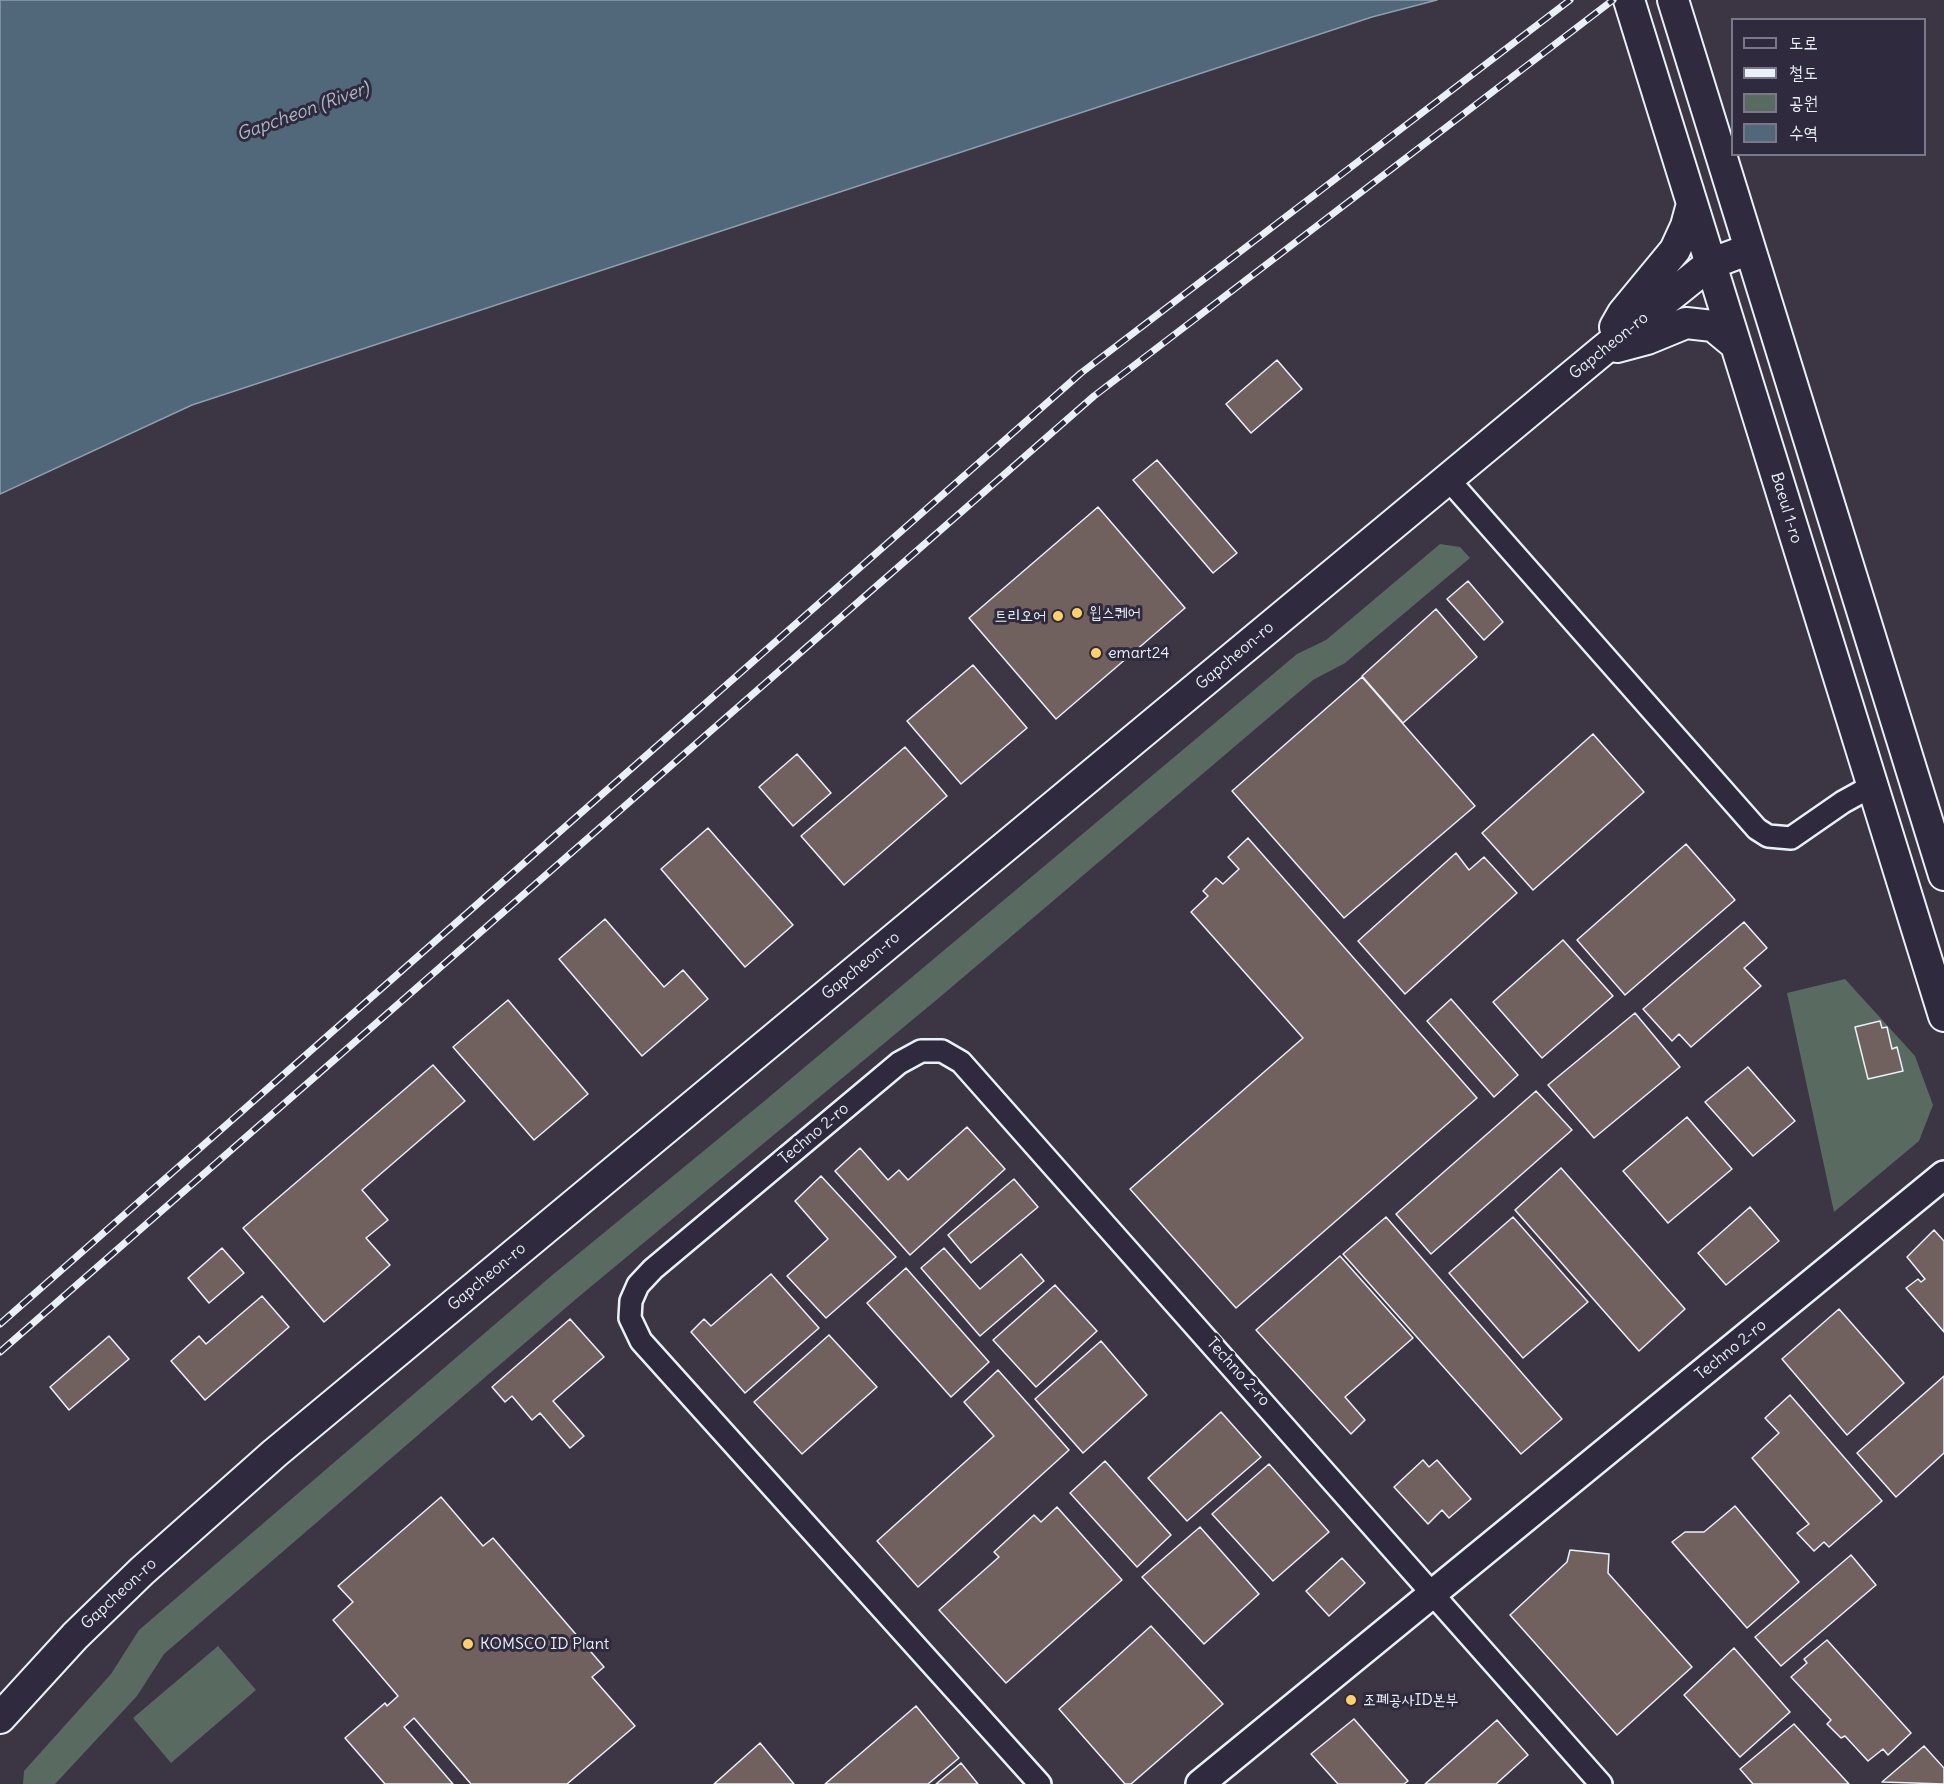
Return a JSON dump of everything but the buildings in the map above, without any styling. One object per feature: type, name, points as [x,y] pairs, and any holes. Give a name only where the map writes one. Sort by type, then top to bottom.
[{"type":"main road","name":"Baeul 1-ro","points":[[1629,0],[1944,1016]]},
{"type":"main road","points":[[1673,0],[1944,875]]},
{"type":"main road","points":[[1602,351],[1623,313],[1675,250],[1686,226],[1692,204]]},
{"type":"main road","name":"Gapcheon-ro","points":[[0,1718],[75,1636],[142,1571],[275,1453],[1602,351],[1710,264],[1750,249]]},
{"type":"main road","points":[[1602,351],[1647,339],[1686,322],[1713,326],[1736,345]]},
{"type":"street","points":[[1448,479],[1757,829],[1768,836],[1791,838],[1843,802],[1872,786]]},
{"type":"street","name":"Techno 2-ro","points":[[1040,1784],[641,1341],[630,1318],[631,1300],[638,1285],[653,1269],[899,1063],[921,1052],[942,1051],[961,1062],[1601,1784]]},
{"type":"street","name":"Techno 2-ro","points":[[1200,1784],[1944,1175]]},
{"type":"green space","points":[[1440,544],[1460,547],[1470,558],[1345,663],[1313,680],[940,997],[576,1299],[164,1654],[137,1696],[55,1784],[23,1784],[24,1771],[111,1674],[139,1630],[550,1277],[762,1103],[1297,654],[1326,640]]},
{"type":"green space","points":[[1845,979],[1915,1056],[1933,1105],[1919,1141],[1834,1212],[1787,993]]},
{"type":"green space","points":[[218,1646],[256,1690],[171,1763],[133,1718]]},
{"type":"water","name":"Gapcheon (River)","points":[[0,0],[1437,0],[1372,17],[192,405],[0,494]]},
{"type":"railway","points":[[0,1324],[1081,373],[1570,0]]},
{"type":"railway","points":[[0,1352],[1094,396],[1613,0]]},
{"type":"place","name":"윕스퀘어","points":[[1077,613]]},
{"type":"place","name":"트리오어","points":[[1058,616]]},
{"type":"place","name":"emart24","points":[[1096,653]]},
{"type":"place","name":"KOMSCO ID Plant","points":[[468,1644]]},
{"type":"place","name":"조폐공사ID본부","points":[[1351,1700]]}]
